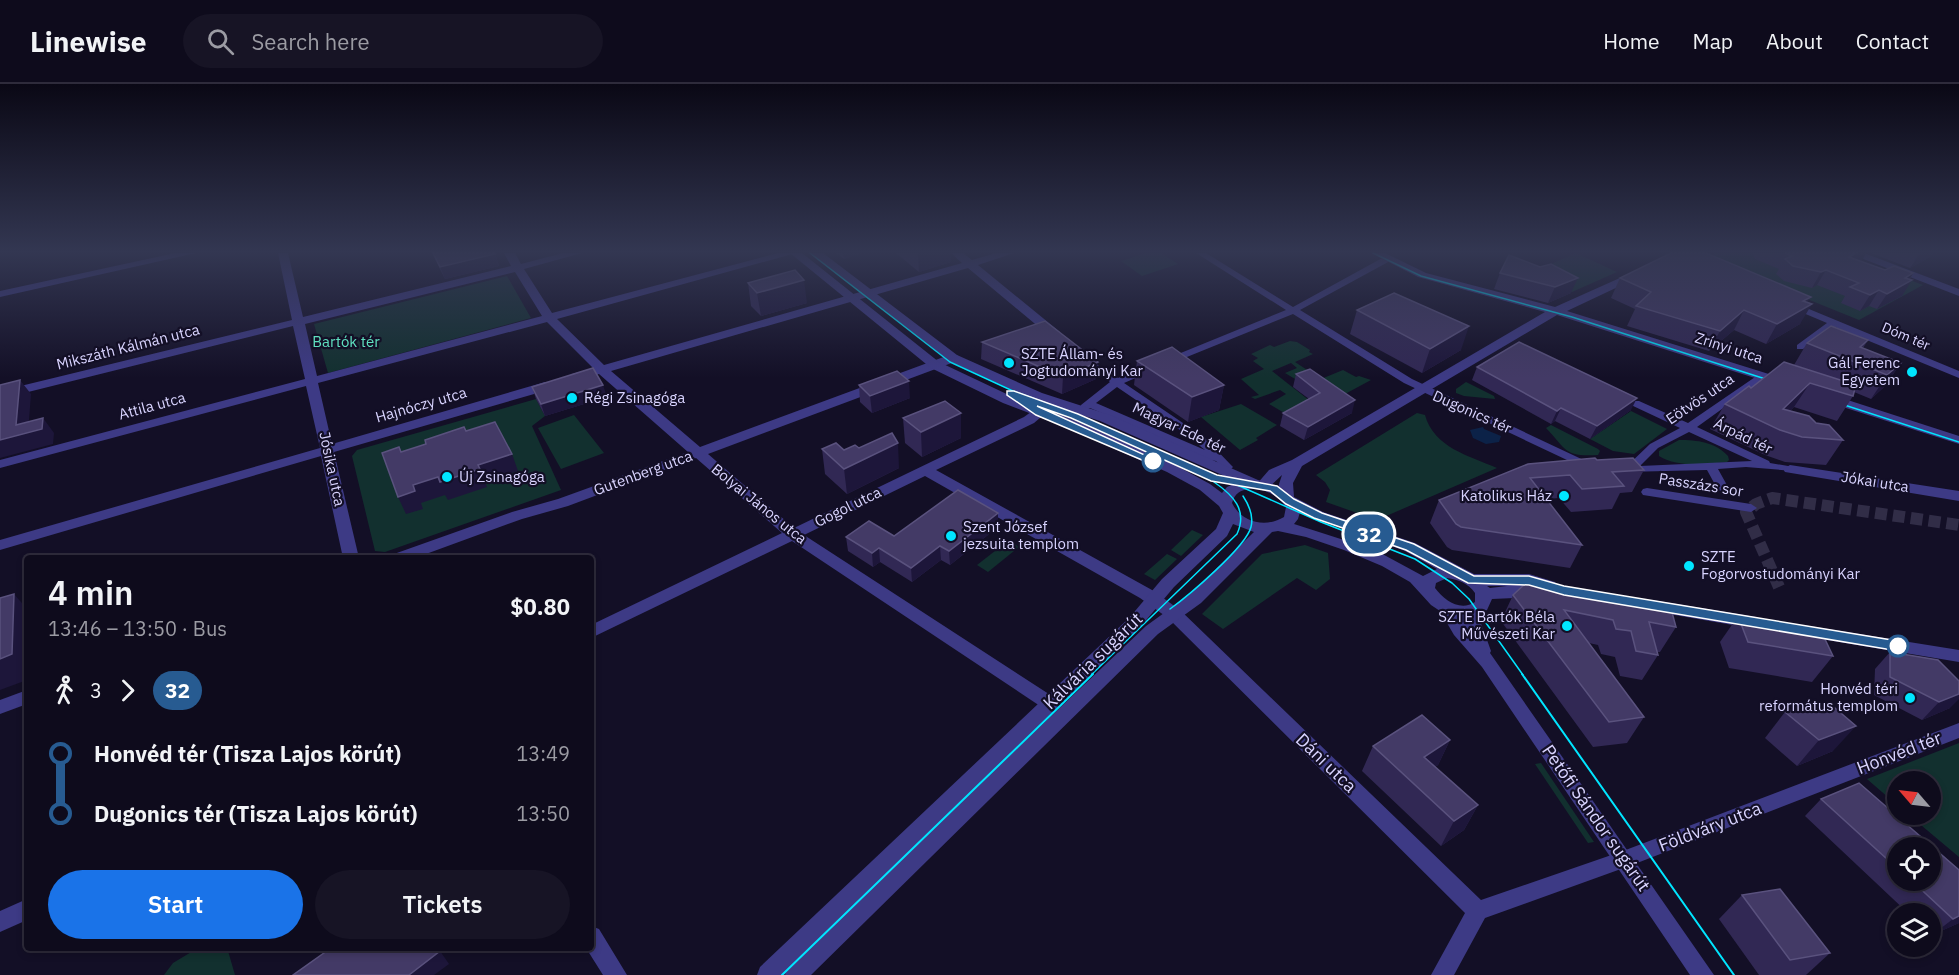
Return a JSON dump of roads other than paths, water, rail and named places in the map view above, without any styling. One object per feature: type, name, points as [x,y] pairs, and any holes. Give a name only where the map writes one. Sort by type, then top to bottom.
[{"type":"street","points":[[292,295],[312,380],[634,295]]},
{"type":"street","points":[[299,322],[410,295]]},
{"type":"street","points":[[535,295],[549,317]]},
{"type":"street","points":[[845,295],[934,365],[1172,469],[1205,487],[1246,525],[1273,527],[1286,523],[1292,515],[1284,487],[1286,478],[1296,463]]},
{"type":"street","name":"Hajnóczy utca","points":[[0,545],[867,295]]},
{"type":"street","points":[[870,295],[953,358],[1037,396],[1105,418],[1259,485],[1329,519],[1410,547],[1465,577],[1484,595]]},
{"type":"street","points":[[1007,295],[1064,341]]},
{"type":"street","points":[[1261,295],[1422,389],[1557,311],[1593,295]]},
{"type":"street","points":[[1121,381],[1292,311],[1322,295]]},
{"type":"street","name":"Zrínyi utca","points":[[1495,295],[1557,311],[1794,387]]},
{"type":"street","name":"Dóm tér","points":[[1781,300],[1959,375]]},
{"type":"street","name":"Bolyai János utca","points":[[549,317],[602,370],[792,534],[1049,703]]},
{"type":"street","name":"Mikszáth Kálmán utca","points":[[0,395],[299,322]]},
{"type":"street","points":[[1800,347],[1834,323]]},
{"type":"street","points":[[1503,342],[1519,349]]},
{"type":"street","name":"Gutenberg utca","points":[[408,555],[807,414],[825,404],[953,358]]},
{"type":"street","name":"Magyar Ede tér","points":[[1091,363],[1121,381],[1180,426],[1220,457],[1227,467],[1219,460],[1087,406],[1121,381]]},
{"type":"street","name":"Eötvös utca","points":[[1712,467],[1625,469],[1654,446],[1689,427],[1761,376]]},
{"type":"street","name":"Jósika utca","points":[[312,380],[350,555]]},
{"type":"street","name":"Attila utca","points":[[0,464],[312,380]]},
{"type":"street","name":"Dugonics tér","points":[[1259,485],[1274,473],[1296,463],[1422,389],[1589,466],[1603,468]]},
{"type":"street","points":[[1816,394],[1959,440]]},
{"type":"street","points":[[1622,396],[1635,403]]},
{"type":"street","name":"Árpád tér","points":[[1635,403],[1771,467]]},
{"type":"street","name":"Gogol utca","points":[[594,631],[1029,420],[1040,412]]},
{"type":"street","points":[[1722,487],[1712,467],[1746,464],[1790,470]]},
{"type":"street","name":"Dugonics tér","points":[[1566,470],[1589,466]]},
{"type":"street","points":[[925,470],[1155,601],[1168,583],[1222,531],[1228,509],[1228,494],[1234,489],[1259,485]]},
{"type":"street","name":"Jókai utca","points":[[1790,470],[1959,496]]},
{"type":"street","name":"Passzázs sor","points":[[1647,492],[1751,508]]},
{"type":"street","points":[[1174,614],[1195,599],[1273,527]]},
{"type":"street","name":"Petőfi Sándor sugárút","points":[[1273,527],[1308,532],[1386,562],[1417,579],[1434,599],[1446,607],[1460,631],[1488,662],[1702,975]]},
{"type":"street","points":[[1427,589],[1428,580],[1437,573],[1465,577],[1529,580],[1564,591],[1509,591],[1484,595]]},
{"type":"street","points":[[1446,607],[1468,611],[1481,605],[1484,595]]},
{"type":"street","name":"Kálvária sugárút","points":[[768,975],[1155,601],[1174,614],[1152,630],[1064,714],[796,975]]},
{"type":"street","points":[[1632,602],[1959,656]]},
{"type":"street","name":"Petőfi Sándor sugárút","points":[[1468,611],[1488,662]]},
{"type":"street","name":"Dáni utca","points":[[1174,614],[1478,911]]},
{"type":"street","points":[[0,707],[24,698]]},
{"type":"street","name":"Honvéd tér","points":[[1856,791],[1839,777],[1959,730]]},
{"type":"street","name":"Földváry utca","points":[[1478,911],[1625,860],[1839,777]]},
{"type":"street","points":[[0,922],[24,910]]},
{"type":"street","points":[[1442,975],[1478,911]]},
{"type":"street","points":[[594,941],[616,975]]},
{"type":"water","points":[[1483,427],[1501,436],[1499,442],[1486,444],[1473,438],[1470,430]]},
{"type":"tunnel","points":[[1779,587],[1746,512],[1756,504],[1772,498],[1959,525]]},
{"type":"tram line","points":[[863,295],[950,362],[1013,391],[1076,414],[1321,522],[1415,559],[1452,583],[1469,599],[1523,675]]},
{"type":"tram line","points":[[1489,295],[1572,317],[1778,383]]},
{"type":"tram line","points":[[1832,401],[1959,442]]},
{"type":"tram line","points":[[1091,675],[1237,534],[1241,518],[1240,510],[1233,498],[1214,482]]},
{"type":"tram line","points":[[1170,609],[1215,571],[1247,536],[1252,518],[1243,496]]},
{"type":"tram line","points":[[782,975],[1093,674]]},
{"type":"tram line","points":[[1522,674],[1734,975]]},
{"type":"place","name":"SZTE Állam- és Jogtudományi Kar","points":[[1009,363]]},
{"type":"place","name":"Gál Ferenc Egyetem","points":[[1912,372]]},
{"type":"place","name":"Régi Zsinagóga","points":[[572,398]]},
{"type":"place","name":"Új Zsinagóga","points":[[447,477]]},
{"type":"place","name":"Katolikus Ház","points":[[1564,496]]},
{"type":"place","name":"Szent József jezsuita templom","points":[[951,536]]},
{"type":"place","name":"SZTE Fogorvostudományi Kar","points":[[1689,566]]},
{"type":"place","name":"SZTE Bartók Béla Művészeti Kar","points":[[1567,626]]},
{"type":"place","name":"Honvéd téri református templom","points":[[1910,698]]},
{"type":"park label","name":"Bartók tér","points":[[346,342]]}]
